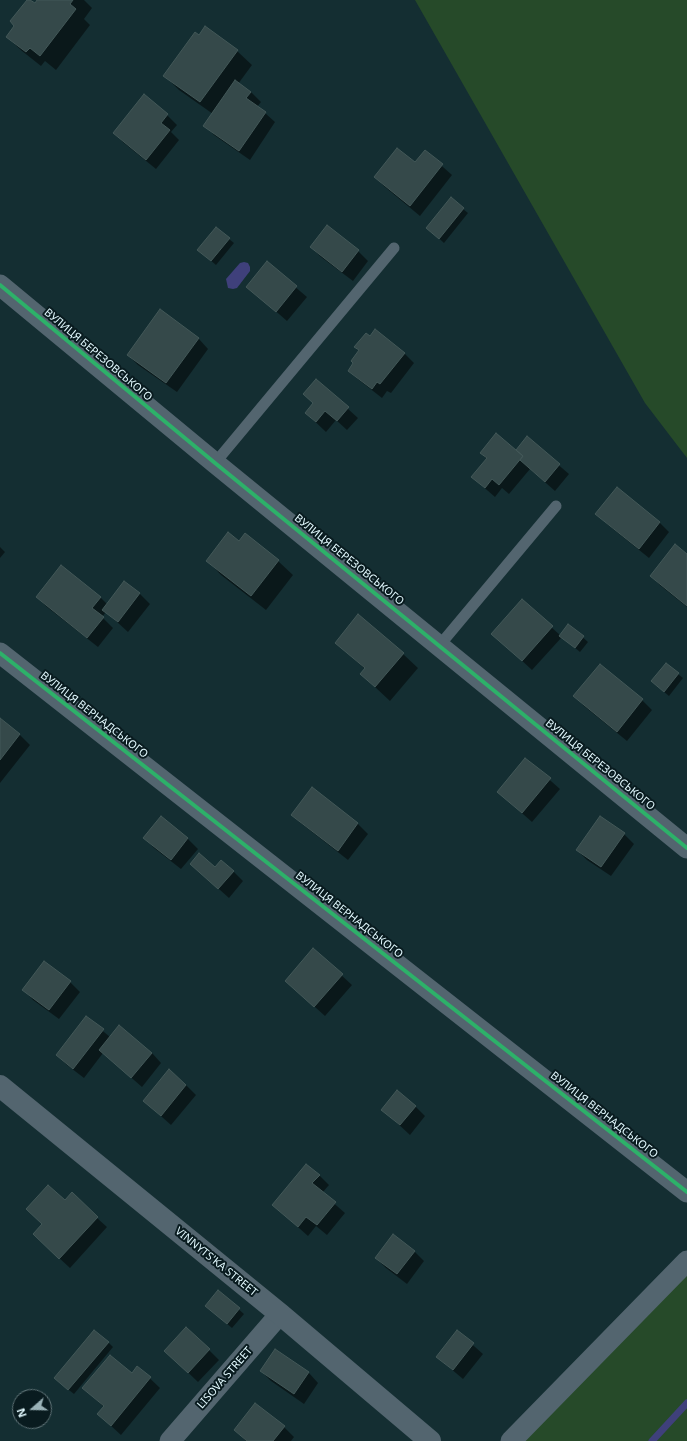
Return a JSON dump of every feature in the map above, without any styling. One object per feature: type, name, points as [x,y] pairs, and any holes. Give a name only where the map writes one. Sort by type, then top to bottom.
[{"type":"street","name":"ВУЛИЦЯ БЕРЕЗОВСЬКОГО","points":[[0,285],[215,463],[687,848]]},
{"type":"street","name":"ВУЛИЦЯ ВЕРНАДСЬКОГО","points":[[0,653],[687,1192]]},
{"type":"street","name":"VINNYTS'KA STREET","points":[[0,1086],[280,1314],[430,1441]]},
{"type":"street","points":[[511,1441],[687,1261]]},
{"type":"street","name":"LISOVA STREET","points":[[170,1441],[280,1314]]},
{"type":"lane","points":[[215,463],[394,248]]},
{"type":"lane","points":[[440,646],[556,506]]},
{"type":"green space","points":[[415,0],[687,0],[687,458],[645,403]]},
{"type":"green space","points":[[687,1261],[687,1441],[511,1441]]},
{"type":"shaded area","points":[[240,263],[248,263],[250,271],[237,288],[228,288],[226,279]]},
{"type":"building","points":[[27,0],[35,3],[37,0],[73,0],[70,4],[76,9],[40,56],[30,48],[26,52],[6,37],[14,26],[10,21]]},
{"type":"building","points":[[205,26],[238,50],[200,102],[163,76],[195,32],[199,35]]},
{"type":"building","points":[[235,80],[251,92],[246,98],[266,112],[239,151],[203,126]]},
{"type":"building","points":[[144,94],[168,114],[161,123],[170,130],[146,160],[113,133]]},
{"type":"building","points":[[397,148],[415,162],[425,150],[443,164],[410,206],[374,177]]},
{"type":"building","points":[[451,197],[464,208],[439,239],[426,228]]},
{"type":"building","points":[[327,225],[359,250],[342,272],[310,247]]},
{"type":"building","points":[[216,227],[230,238],[211,261],[197,250]]},
{"type":"building","points":[[267,261],[297,286],[276,312],[246,287]]},
{"type":"building","points":[[160,309],[199,338],[166,383],[127,355]]},
{"type":"building","points":[[375,329],[405,353],[380,384],[377,382],[372,389],[348,371],[353,363],[351,361],[359,350],[354,347],[366,333],[370,336]]},
{"type":"building","points":[[316,379],[349,407],[337,421],[325,411],[316,422],[305,413],[313,403],[303,394]]},
{"type":"building","points":[[496,433],[523,456],[499,485],[492,479],[485,488],[471,477],[487,458],[480,453]]},
{"type":"building","points":[[527,436],[560,464],[545,482],[520,460],[523,456],[516,450]]},
{"type":"building","points":[[617,487],[660,522],[639,549],[595,514]]},
{"type":"building","points":[[228,532],[239,541],[245,533],[279,560],[251,596],[206,561]]},
{"type":"building","points":[[675,544],[687,554],[687,606],[650,576]]},
{"type":"building","points":[[61,565],[101,597],[92,608],[104,617],[87,638],[36,597]]},
{"type":"building","points":[[124,581],[140,593],[118,622],[102,610]]},
{"type":"building","points":[[522,599],[553,626],[522,661],[491,634]]},
{"type":"building","points":[[358,614],[404,653],[375,687],[360,674],[365,668],[335,643]]},
{"type":"building","points":[[568,624],[584,636],[575,648],[559,636]]},
{"type":"building","points":[[666,663],[679,673],[664,692],[651,681]]},
{"type":"building","points":[[600,664],[643,699],[617,732],[573,696]]},
{"type":"building","points":[[0,718],[20,734],[0,760]]},
{"type":"building","points":[[525,758],[551,778],[522,813],[497,792]]},
{"type":"building","points":[[312,787],[358,823],[338,851],[291,815]]},
{"type":"building","points":[[161,816],[188,838],[171,860],[143,838]]},
{"type":"building","points":[[600,816],[625,833],[601,867],[576,850]]},
{"type":"building","points":[[199,853],[215,867],[221,860],[234,871],[218,889],[190,864]]},
{"type":"building","points":[[313,948],[343,974],[314,1007],[285,981]]},
{"type":"building","points":[[44,961],[71,981],[49,1010],[22,990]]},
{"type":"building","points":[[86,1016],[104,1029],[73,1069],[56,1055]]},
{"type":"building","points":[[119,1025],[152,1053],[131,1078],[99,1050]]},
{"type":"building","points":[[169,1069],[186,1085],[161,1116],[143,1101]]},
{"type":"building","points":[[397,1090],[416,1106],[400,1125],[381,1110]]},
{"type":"building","points":[[306,1164],[320,1175],[312,1183],[336,1202],[317,1225],[306,1217],[298,1227],[272,1205]]},
{"type":"building","points":[[48,1185],[65,1200],[72,1192],[98,1217],[59,1259],[33,1234],[42,1224],[26,1209]]},
{"type":"building","points":[[393,1234],[415,1251],[397,1274],[375,1258]]},
{"type":"building","points":[[218,1290],[240,1308],[227,1324],[205,1306]]},
{"type":"building","points":[[186,1327],[210,1349],[188,1373],[164,1351]]},
{"type":"building","points":[[94,1330],[109,1342],[68,1390],[54,1378]]},
{"type":"building","points":[[457,1330],[474,1343],[453,1370],[436,1357]]},
{"type":"building","points":[[275,1349],[309,1372],[294,1394],[260,1371]]},
{"type":"building","points":[[110,1355],[132,1373],[137,1366],[151,1377],[111,1426],[97,1414],[104,1406],[82,1388]]},
{"type":"building","points":[[255,1403],[285,1426],[273,1441],[247,1441],[234,1430]]},
{"type":"waterway","points":[[652,1441],[687,1403]]},
{"type":"cycle path","points":[[0,285],[215,463],[687,848]]},
{"type":"cycle path","points":[[0,653],[687,1192]]}]
